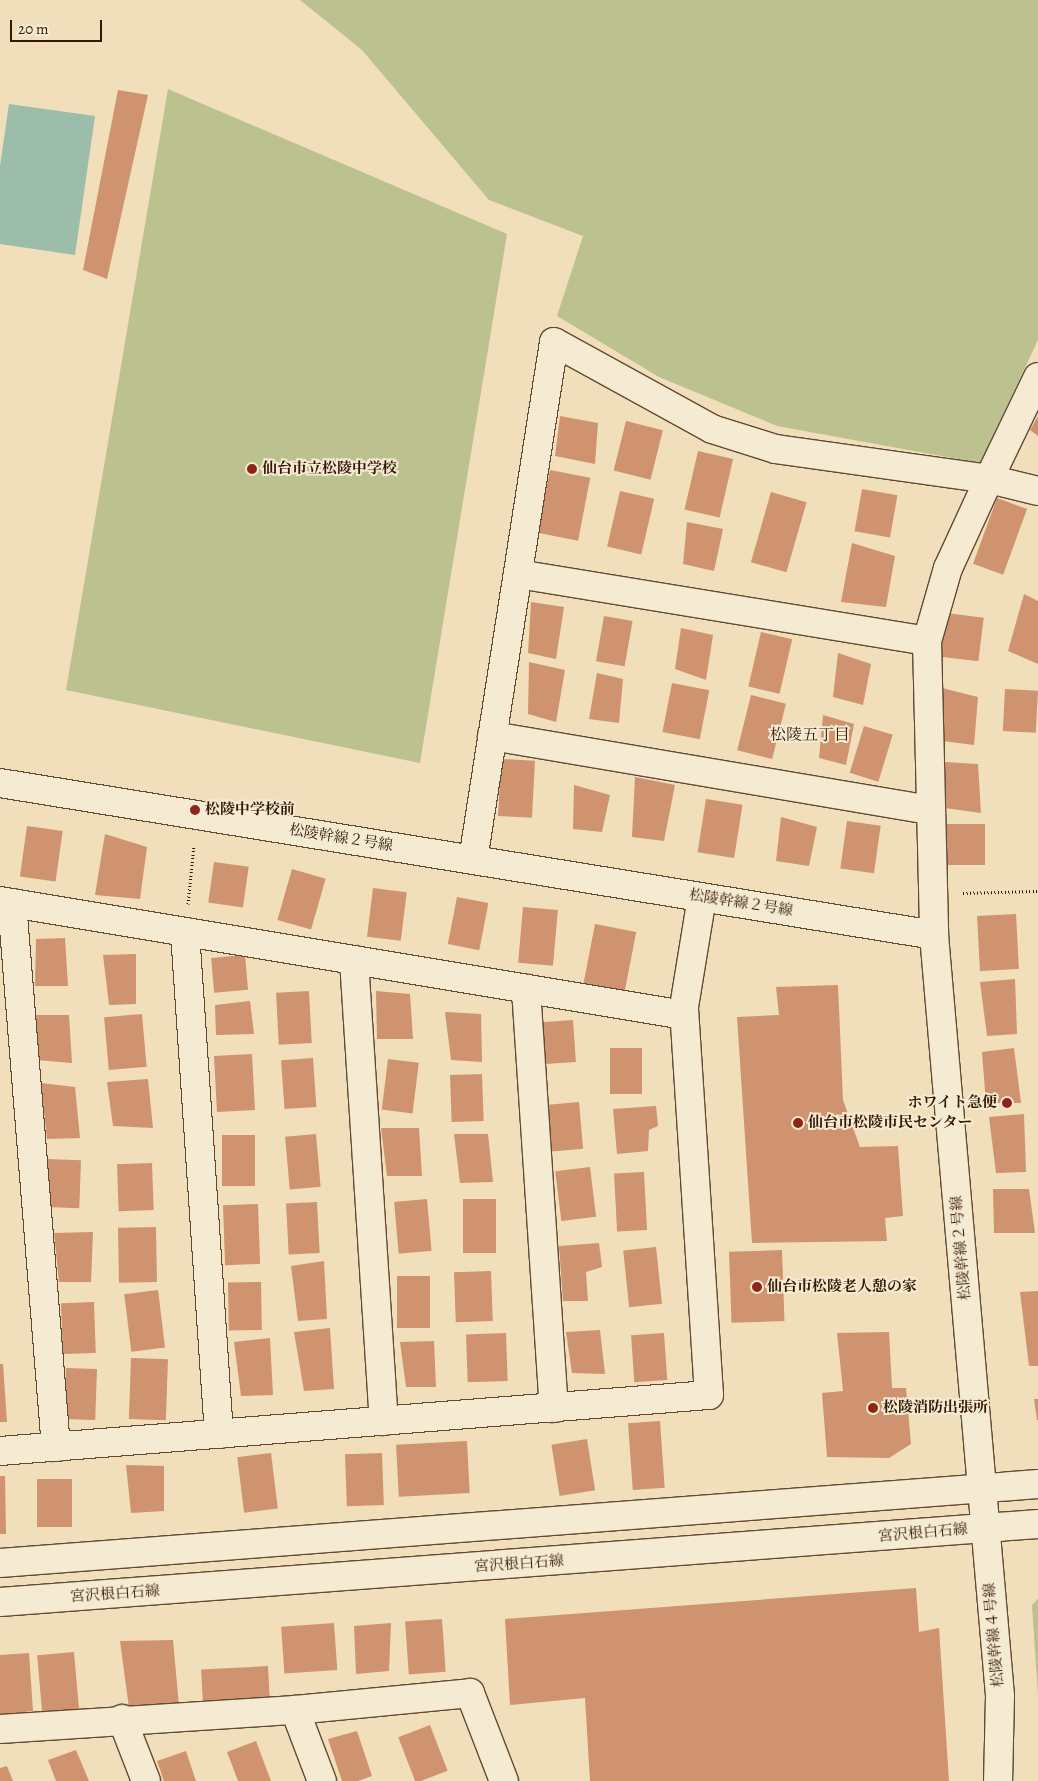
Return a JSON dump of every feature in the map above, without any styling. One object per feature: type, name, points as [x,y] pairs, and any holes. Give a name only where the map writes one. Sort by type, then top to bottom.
[{"type":"street","points":[[473,860],[554,342],[712,429],[776,448],[989,479],[1038,491]]},
{"type":"street","points":[[934,935],[927,642],[948,568],[1038,377]]},
{"type":"street","points":[[518,574],[927,642]]},
{"type":"street","points":[[492,736],[930,810]]},
{"type":"street","name":"松陵幹線２号線","points":[[0,783],[934,935],[982,1488]]},
{"type":"street","points":[[0,1451],[709,1396],[684,1015],[702,897]]},
{"type":"street","points":[[56,1446],[6,902],[684,1015]]},
{"type":"street","points":[[185,932],[219,1434]]},
{"type":"street","points":[[354,960],[384,1421]]},
{"type":"street","points":[[526,988],[554,1408]]},
{"type":"street","points":[[0,1563],[1038,1484]]},
{"type":"street","name":"松陵幹線４号線","points":[[982,1488],[1000,1696],[998,1781]]},
{"type":"street","name":"宮沢根白石線","points":[[0,1602],[1038,1524]]},
{"type":"street","points":[[0,1729],[122,1719],[295,1710],[470,1692],[504,1781]]},
{"type":"street","points":[[295,1710],[322,1781]]},
{"type":"street","points":[[122,1719],[146,1781]]},
{"type":"path","points":[[185,932],[197,815]]},
{"type":"path","points":[[932,894],[1038,891]]},
{"type":"shaded area","points":[[300,0],[1038,0],[1038,340],[980,463],[777,426],[659,377],[557,316],[583,236],[489,200],[362,50]]},
{"type":"shaded area","name":"仙台市立松陵中学校","points":[[168,89],[507,234],[420,763],[66,690]]},
{"type":"shaded area","points":[[9,104],[95,116],[75,255],[0,244],[0,166]]},
{"type":"shaded area","points":[[1038,1599],[1038,1696],[1032,1605]]},
{"type":"building","points":[[118,90],[148,95],[107,279],[83,270]]},
{"type":"building","points":[[560,416],[598,423],[595,464],[555,456]]},
{"type":"building","points":[[1038,416],[1038,436],[1030,430]]},
{"type":"building","points":[[626,421],[663,430],[651,480],[614,470]]},
{"type":"building","points":[[698,451],[733,459],[720,518],[685,509]]},
{"type":"building","points":[[550,470],[590,478],[578,541],[538,533]]},
{"type":"building","points":[[862,489],[897,495],[890,538],[855,531]]},
{"type":"building","points":[[620,491],[654,499],[641,554],[607,547]]},
{"type":"building","points":[[771,492],[807,502],[786,572],[751,562]]},
{"type":"building","points":[[997,498],[1027,509],[1003,575],[973,564]]},
{"type":"building","points":[[687,522],[723,529],[714,571],[683,564]]},
{"type":"building","points":[[852,543],[895,556],[886,607],[841,602]]},
{"type":"building","points":[[1024,594],[1038,601],[1038,664],[1008,651]]},
{"type":"building","points":[[531,602],[564,607],[556,659],[528,653]]},
{"type":"building","points":[[946,613],[984,618],[978,661],[941,657]]},
{"type":"building","points":[[604,616],[633,621],[625,666],[596,661]]},
{"type":"building","points":[[681,628],[713,635],[706,680],[675,669]]},
{"type":"building","points":[[761,632],[792,639],[780,694],[748,687]]},
{"type":"building","points":[[838,653],[871,664],[863,705],[833,697]]},
{"type":"building","points":[[529,662],[565,670],[556,722],[528,714]]},
{"type":"building","points":[[597,673],[623,679],[619,723],[589,719]]},
{"type":"building","points":[[672,683],[709,690],[700,739],[662,732]]},
{"type":"building","points":[[942,688],[978,697],[974,745],[942,741]]},
{"type":"building","points":[[1005,689],[1038,691],[1036,733],[1003,731]]},
{"type":"building","points":[[751,695],[786,704],[772,759],[737,750]]},
{"type":"building","points":[[823,715],[854,724],[846,765],[819,758]]},
{"type":"building","points":[[864,726],[893,735],[878,782],[850,773]]},
{"type":"building","points":[[501,759],[535,761],[532,818],[498,816]]},
{"type":"building","points":[[945,762],[978,764],[981,813],[945,808]]},
{"type":"building","points":[[635,777],[675,785],[664,841],[632,837]]},
{"type":"building","points":[[574,785],[610,795],[602,832],[573,829]]},
{"type":"building","points":[[706,799],[743,805],[734,858],[698,852]]},
{"type":"building","points":[[781,817],[817,827],[809,866],[776,861]]},
{"type":"building","points":[[847,821],[881,826],[874,873],[840,869]]},
{"type":"building","points":[[947,824],[985,824],[985,865],[947,865]]},
{"type":"building","points":[[27,826],[63,831],[56,882],[20,877]]},
{"type":"building","points":[[105,834],[147,847],[140,899],[95,895]]},
{"type":"building","points":[[214,862],[249,867],[243,907],[208,903]]},
{"type":"building","points":[[292,869],[326,879],[311,930],[277,920]]},
{"type":"building","points":[[373,888],[407,892],[401,941],[367,937]]},
{"type":"building","points":[[457,897],[488,903],[479,950],[448,944]]},
{"type":"building","points":[[523,907],[558,910],[553,966],[518,963]]},
{"type":"building","points":[[1016,914],[1019,969],[980,971],[977,916]]},
{"type":"building","points":[[595,924],[636,932],[625,992],[583,984]]},
{"type":"building","points":[[65,938],[68,986],[35,986],[36,939]]},
{"type":"building","points":[[136,954],[136,1004],[109,1005],[103,955]]},
{"type":"building","points":[[245,955],[248,990],[214,993],[211,958]]},
{"type":"building","points":[[1015,979],[1017,1034],[987,1036],[980,982]]},
{"type":"building","name":"仙台市松陵市民センター","points":[[838,985],[843,1100],[860,1147],[898,1146],[903,1216],[885,1218],[887,1241],[752,1243],[737,1017],[779,1015],[776,987]]},
{"type":"building","points":[[309,991],[312,1043],[279,1045],[276,993]]},
{"type":"building","points":[[376,991],[410,994],[413,1039],[377,1039]]},
{"type":"building","points":[[250,1001],[254,1034],[216,1035],[215,1005]]},
{"type":"building","points":[[445,1012],[481,1014],[482,1062],[451,1060]]},
{"type":"building","points":[[142,1014],[147,1067],[109,1070],[104,1017]]},
{"type":"building","points":[[35,1015],[69,1015],[72,1063],[36,1060]]},
{"type":"building","points":[[573,1020],[576,1062],[545,1064],[542,1022]]},
{"type":"building","points":[[610,1048],[642,1048],[642,1094],[610,1094]]},
{"type":"building","points":[[1014,1048],[1021,1103],[986,1103],[982,1052]]},
{"type":"building","points":[[252,1054],[255,1110],[217,1112],[214,1056]]},
{"type":"building","points":[[313,1058],[316,1107],[284,1109],[281,1060]]},
{"type":"building","points":[[388,1059],[419,1063],[413,1113],[382,1110]]},
{"type":"building","points":[[482,1074],[484,1121],[452,1122],[450,1075]]},
{"type":"building","points":[[148,1079],[153,1128],[113,1126],[107,1082]]},
{"type":"building","points":[[41,1083],[75,1087],[80,1138],[47,1139]]},
{"type":"building","points":[[579,1102],[583,1149],[552,1152],[548,1105]]},
{"type":"building","points":[[656,1106],[658,1126],[649,1130],[648,1151],[617,1154],[613,1109]]},
{"type":"building","points":[[1024,1114],[1026,1172],[996,1173],[989,1117]]},
{"type":"building","points":[[381,1128],[419,1128],[422,1176],[387,1176]]},
{"type":"building","points":[[316,1134],[321,1187],[290,1190],[285,1137]]},
{"type":"building","points":[[454,1134],[488,1134],[493,1182],[460,1183]]},
{"type":"building","points":[[222,1135],[255,1135],[255,1186],[222,1186]]},
{"type":"building","points":[[47,1159],[81,1160],[79,1208],[45,1207]]},
{"type":"building","points":[[152,1163],[154,1210],[119,1211],[117,1164]]},
{"type":"building","points":[[590,1167],[596,1217],[561,1221],[555,1171]]},
{"type":"building","points":[[644,1172],[647,1230],[617,1231],[614,1174]]},
{"type":"building","points":[[993,1189],[1029,1189],[1035,1233],[994,1233]]},
{"type":"building","points":[[427,1199],[432,1251],[399,1254],[394,1202]]},
{"type":"building","points":[[463,1199],[496,1199],[496,1253],[463,1253]]},
{"type":"building","points":[[317,1202],[320,1253],[289,1255],[286,1204]]},
{"type":"building","points":[[258,1204],[260,1264],[225,1265],[223,1205]]},
{"type":"building","points":[[156,1227],[157,1282],[119,1283],[118,1228]]},
{"type":"building","points":[[93,1232],[91,1282],[59,1282],[54,1233]]},
{"type":"building","points":[[599,1243],[602,1267],[586,1272],[588,1301],[563,1301],[559,1246]]},
{"type":"building","points":[[656,1247],[662,1304],[629,1307],[623,1250]]},
{"type":"building","name":"仙台市松陵老人憩の家","points":[[782,1250],[784,1321],[732,1323],[729,1252]]},
{"type":"building","points":[[324,1261],[327,1319],[298,1321],[291,1266]]},
{"type":"building","points":[[491,1271],[493,1321],[456,1322],[454,1272]]},
{"type":"building","points":[[397,1276],[430,1276],[430,1328],[397,1328]]},
{"type":"building","points":[[261,1282],[262,1330],[229,1331],[228,1283]]},
{"type":"building","points":[[158,1290],[165,1348],[131,1352],[124,1294]]},
{"type":"building","points":[[1038,1291],[1038,1366],[1029,1366],[1020,1292]]},
{"type":"building","points":[[94,1302],[96,1353],[63,1354],[61,1303]]},
{"type":"building","points":[[330,1328],[334,1389],[304,1391],[294,1332]]},
{"type":"building","points":[[600,1330],[605,1374],[572,1373],[566,1332]]},
{"type":"building","points":[[889,1332],[892,1388],[906,1388],[911,1444],[889,1458],[827,1457],[822,1393],[843,1391],[837,1333]]},
{"type":"building","points":[[506,1333],[508,1381],[468,1382],[466,1334]]},
{"type":"building","points":[[664,1333],[667,1380],[634,1382],[631,1335]]},
{"type":"building","points":[[270,1338],[273,1395],[241,1396],[234,1342]]},
{"type":"building","points":[[434,1341],[436,1387],[406,1387],[400,1342]]},
{"type":"building","points":[[131,1358],[168,1359],[166,1420],[129,1419]]},
{"type":"building","points":[[0,1364],[3,1364],[7,1422],[0,1422]]},
{"type":"building","points":[[66,1368],[97,1369],[95,1420],[64,1419]]},
{"type":"building","points":[[1034,1399],[1038,1399],[1038,1420],[1037,1420]]},
{"type":"building","points":[[660,1421],[665,1488],[633,1490],[628,1423]]},
{"type":"building","points":[[587,1439],[595,1490],[560,1496],[551,1445]]},
{"type":"building","points":[[467,1441],[470,1493],[399,1497],[396,1445]]},
{"type":"building","points":[[271,1453],[278,1509],[244,1513],[237,1457]]},
{"type":"building","points":[[382,1453],[384,1505],[347,1506],[345,1454]]},
{"type":"building","points":[[126,1465],[164,1466],[164,1511],[131,1513]]},
{"type":"building","points":[[0,1476],[5,1476],[6,1534],[0,1534]]},
{"type":"building","points":[[37,1479],[72,1479],[72,1527],[37,1527]]},
{"type":"building","points":[[916,1588],[919,1632],[939,1628],[949,1781],[590,1781],[585,1698],[510,1705],[505,1619]]},
{"type":"building","points":[[442,1619],[446,1672],[409,1674],[405,1622]]},
{"type":"building","points":[[334,1623],[337,1670],[284,1674],[281,1627]]},
{"type":"building","points":[[391,1623],[389,1671],[356,1674],[354,1626]]},
{"type":"building","points":[[173,1640],[179,1706],[129,1708],[120,1641]]},
{"type":"building","points":[[74,1652],[79,1710],[42,1713],[37,1655]]},
{"type":"building","points":[[29,1653],[33,1711],[0,1715],[0,1655]]},
{"type":"building","points":[[268,1666],[270,1702],[203,1705],[201,1670]]},
{"type":"building","points":[[430,1725],[448,1771],[421,1781],[415,1781],[398,1737]]},
{"type":"building","points":[[357,1731],[372,1776],[358,1781],[342,1781],[328,1739]]},
{"type":"building","points":[[256,1741],[271,1781],[238,1781],[227,1752]]},
{"type":"building","points":[[76,1750],[89,1781],[56,1781],[48,1760]]},
{"type":"building","points":[[186,1751],[196,1781],[164,1781],[157,1761]]},
{"type":"building","points":[[7,1766],[13,1781],[0,1781],[0,1768]]},
{"type":"place","name":"仙台市立松陵中学校","points":[[252,469]]},
{"type":"place","name":"松陵中学校前","points":[[195,810]]},
{"type":"place","name":"ホワイト急便","points":[[1007,1103]]},
{"type":"place","name":"仙台市松陵市民センター","points":[[798,1123]]},
{"type":"place","name":"仙台市松陵老人憩の家","points":[[757,1287]]},
{"type":"place","name":"松陵消防出張所","points":[[873,1408]]},
{"type":"district","name":"松陵五丁目","points":[[810,735]]}]
